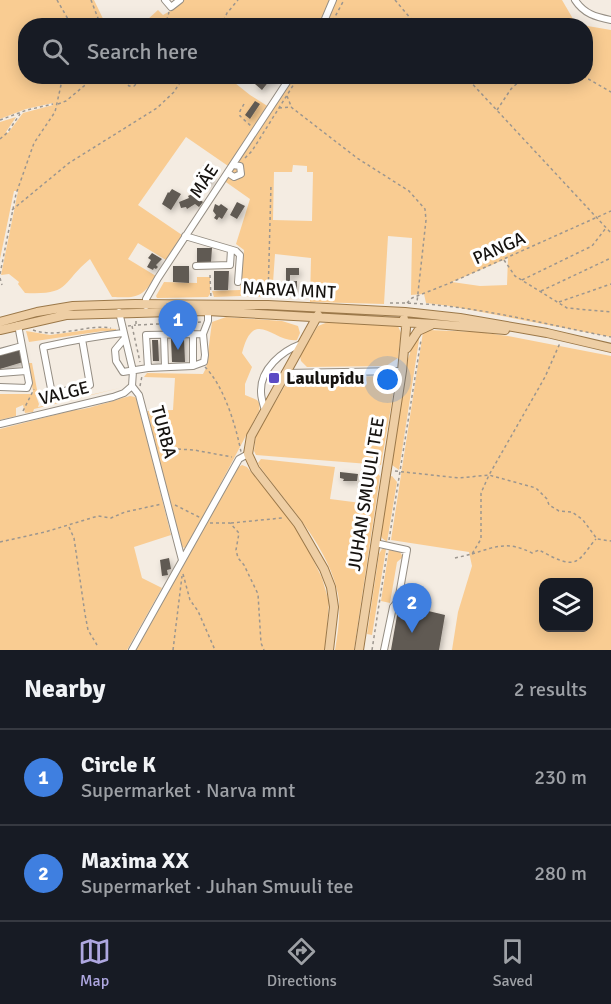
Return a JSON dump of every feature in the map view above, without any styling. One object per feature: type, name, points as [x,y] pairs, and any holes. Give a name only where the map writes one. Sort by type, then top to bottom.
[{"type":"main road","name":"NARVA MNT","points":[[0,322],[55,309],[268,305],[401,312],[460,318],[547,333],[576,341]]},
{"type":"main road","name":"NARVA MNT","points":[[0,330],[66,315],[119,309],[135,313],[146,308],[435,324],[502,330],[611,348]]},
{"type":"main road","points":[[243,457],[251,436],[316,318],[326,310],[335,309]]},
{"type":"main road","points":[[401,312],[407,323]]},
{"type":"main road","points":[[273,314],[301,323],[304,329],[302,342]]},
{"type":"main road","name":"JUHAN SMUULI TEE","points":[[359,650],[402,371],[407,323]]},
{"type":"main road","points":[[404,354],[418,332],[435,324]]},
{"type":"main road","name":"JUHAN SMUULI TEE","points":[[243,457],[292,517],[312,546],[324,569],[331,587],[334,607],[329,650]]},
{"type":"street","points":[[165,0],[171,8],[180,0]]},
{"type":"street","points":[[325,18],[333,0]]},
{"type":"street","points":[[575,0],[587,13],[611,20]]},
{"type":"street","name":"MÄE","points":[[146,308],[146,299],[152,288],[235,165],[286,84]]},
{"type":"street","points":[[228,173],[234,177],[240,176],[242,170],[235,165]]},
{"type":"street","points":[[185,236],[240,255],[238,282]]},
{"type":"street","points":[[196,266],[230,265],[231,250]]},
{"type":"street","points":[[119,309],[133,371],[132,386]]},
{"type":"street","points":[[124,335],[116,350],[116,361],[123,372],[202,364],[206,355],[203,334],[208,321],[208,311]]},
{"type":"street","points":[[0,387],[27,388],[18,325]]},
{"type":"street","points":[[193,334],[193,366]]},
{"type":"street","points":[[148,368],[146,335],[203,334]]},
{"type":"street","points":[[82,339],[90,385],[52,393],[43,347],[82,339],[124,335]]},
{"type":"street","points":[[164,335],[165,367]]},
{"type":"street","points":[[265,410],[261,392],[262,381],[272,363],[286,350],[302,342]]},
{"type":"street","points":[[0,352],[22,346]]},
{"type":"street","points":[[0,373],[26,371]]},
{"type":"street","points":[[285,373],[402,371]]},
{"type":"street","name":"TURBA","points":[[132,386],[138,393],[182,560]]},
{"type":"street","name":"VALGE","points":[[0,424],[113,397],[124,393],[132,386]]},
{"type":"street","points":[[132,650],[243,457]]},
{"type":"street","points":[[375,543],[389,542],[407,550],[398,601],[393,607],[384,650]]},
{"type":"path","points":[[57,0],[67,18]]},
{"type":"path","points":[[91,0],[99,18]]},
{"type":"path","points":[[225,18],[238,0]]},
{"type":"path","points":[[334,18],[344,0]]},
{"type":"path","points":[[395,0],[410,18]]},
{"type":"path","points":[[168,18],[171,8]]},
{"type":"path","points":[[593,82],[611,92]]},
{"type":"path","points":[[0,274],[16,194],[34,143],[55,112],[61,84]]},
{"type":"path","points":[[57,105],[66,101],[86,84]]},
{"type":"path","points":[[12,210],[69,163],[157,108],[179,84]]},
{"type":"path","points":[[235,165],[252,151],[294,84]]},
{"type":"path","points":[[473,84],[611,233]]},
{"type":"path","points":[[497,110],[516,84]]},
{"type":"path","points":[[287,95],[291,107],[357,158],[409,191],[421,203],[426,212],[426,220],[417,308]]},
{"type":"path","points":[[0,120],[53,104]]},
{"type":"path","points":[[244,104],[240,111],[242,120],[257,129]]},
{"type":"path","points":[[279,108],[291,107]]},
{"type":"path","points":[[0,139],[21,113]]},
{"type":"path","points":[[268,305],[271,184]]},
{"type":"path","name":"PANGA","points":[[417,296],[504,260],[611,211]]},
{"type":"path","points":[[522,280],[592,246],[608,229]]},
{"type":"path","points":[[540,291],[611,258]]},
{"type":"path","points":[[504,260],[515,276],[567,308],[611,312]]},
{"type":"path","points":[[210,274],[211,299]]},
{"type":"path","points":[[0,278],[2,285]]},
{"type":"path","points":[[558,302],[611,284]]},
{"type":"path","points":[[401,312],[407,303],[417,296]]},
{"type":"path","points":[[135,313],[136,325],[204,322]]},
{"type":"path","points":[[131,325],[140,364]]},
{"type":"path","points":[[29,328],[47,334],[100,327],[112,328]]},
{"type":"path","points":[[372,650],[421,339]]},
{"type":"path","points":[[472,554],[481,540],[482,492],[489,475],[545,377],[561,339]]},
{"type":"path","points":[[153,447],[243,457],[236,430],[214,376],[202,364]]},
{"type":"path","points":[[138,393],[143,375]]},
{"type":"path","points":[[386,469],[459,478],[489,475],[536,488],[547,499],[549,505],[559,511],[572,512],[583,520],[597,539],[611,541]]},
{"type":"path","points":[[0,542],[69,526],[98,516],[111,518],[125,512],[167,502],[213,524],[292,517]]},
{"type":"path","points":[[230,523],[239,533],[236,550],[238,558],[244,565],[258,594],[261,643],[264,650]]},
{"type":"path","points":[[69,526],[74,538],[88,630],[97,645]]},
{"type":"path","points":[[455,558],[501,545],[510,545],[519,546],[532,553],[540,550],[555,558],[572,562],[579,560],[597,539]]},
{"type":"path","points":[[173,650],[182,572],[190,600],[198,611],[215,650]]},
{"type":"path","points":[[379,604],[393,607]]},
{"type":"shaded area","points":[[0,0],[94,0],[103,18],[18,18],[18,84],[236,84],[269,107],[283,84],[593,84],[593,27],[611,30],[611,337],[426,303],[424,294],[411,295],[412,238],[388,236],[384,304],[310,302],[311,258],[275,254],[272,297],[214,297],[212,291],[240,290],[244,250],[236,244],[250,199],[223,180],[231,168],[186,137],[138,205],[182,235],[166,260],[138,243],[128,259],[156,276],[143,293],[133,297],[112,297],[90,259],[58,290],[25,293],[18,284],[19,282],[9,274],[1,275],[18,191],[14,191],[0,259],[0,122],[16,117],[6,132],[8,133],[23,113],[53,105],[53,103],[26,109],[0,119]],"holes":[[[293,165],[307,166],[307,172],[313,172],[312,221],[273,220],[274,172],[292,172]],[[508,258],[507,285],[480,286],[452,282]]]},
{"type":"shaded area","points":[[180,0],[562,0],[572,18],[149,18],[158,10],[163,15],[170,11],[171,7]]},
{"type":"shaded area","points":[[197,277],[210,277],[208,297],[157,298],[156,296],[164,282],[197,283]]},
{"type":"shaded area","points":[[226,317],[282,321],[298,326],[300,333],[297,340],[258,329],[252,332],[247,339],[242,353],[252,367],[245,384],[245,395],[257,400],[260,404],[259,411],[185,548],[180,546],[147,411],[173,410],[175,378],[144,377],[147,373],[203,374],[206,368],[212,322]]},
{"type":"shaded area","points":[[328,322],[398,326],[401,333],[398,358],[386,366],[307,367],[301,361],[300,356],[318,326]]},
{"type":"shaded area","points":[[102,328],[116,329],[116,331],[29,342],[26,331],[50,335]]},
{"type":"shaded area","points":[[428,330],[479,332],[611,356],[611,650],[452,650],[458,612],[472,566],[469,552],[391,540],[423,332]]},
{"type":"shaded area","points":[[418,337],[399,470],[392,465],[392,460],[408,359]]},
{"type":"shaded area","points":[[28,363],[32,363],[38,407],[120,388],[34,409],[33,412],[25,413],[23,405],[16,408],[16,416],[0,420],[0,394],[32,394]]},
{"type":"shaded area","points":[[382,376],[390,378],[395,384],[381,465],[256,455],[254,451],[256,435],[286,384],[304,378]]},
{"type":"shaded area","points":[[130,396],[137,399],[171,535],[134,547],[142,578],[162,588],[127,650],[0,650],[0,429]]},
{"type":"shaded area","points":[[261,459],[335,467],[330,499],[361,503],[362,494],[371,474],[377,473],[380,476],[354,650],[335,650],[339,608],[333,576],[326,559],[306,527],[260,467],[258,463]]},
{"type":"shaded area","points":[[242,465],[247,467],[288,517],[302,537],[322,578],[329,602],[325,650],[136,650],[237,468]]},
{"type":"shaded area","points":[[392,476],[397,482],[387,542],[382,538],[380,532],[389,477]]},
{"type":"shaded area","points":[[382,549],[386,549],[372,635],[367,634],[379,554]]},
{"type":"shaded area","points":[[389,549],[400,552],[403,557],[397,562],[390,603],[381,601]]},
{"type":"building","points":[[255,84],[267,84],[262,90]]},
{"type":"building","points":[[255,101],[260,104],[250,119],[245,115]]},
{"type":"building","points":[[203,165],[211,165],[212,183],[204,184]]},
{"type":"building","points":[[172,189],[181,194],[171,210],[162,204]]},
{"type":"building","points":[[192,194],[203,202],[199,207],[195,204],[187,209],[186,207],[181,208],[179,202],[189,198],[188,196]]},
{"type":"building","points":[[237,202],[245,206],[237,219],[230,215]]},
{"type":"building","points":[[215,204],[219,206],[221,204],[228,209],[222,219],[214,218]]},
{"type":"building","points":[[197,248],[212,248],[211,262],[197,262]]},
{"type":"building","points":[[152,253],[162,259],[156,265],[158,267],[153,270],[147,267],[151,260],[148,258]]},
{"type":"building","points":[[173,266],[189,266],[189,283],[173,282]]},
{"type":"building","points":[[286,268],[299,268],[299,275],[290,275],[290,281],[297,281],[297,291],[286,291]]},
{"type":"building","points":[[214,271],[229,271],[228,290],[214,290]]},
{"type":"building","points":[[184,338],[185,362],[172,362],[171,339]]},
{"type":"building","points":[[152,340],[158,340],[159,361],[153,361]]},
{"type":"building","points":[[21,349],[23,362],[0,369],[0,355]]},
{"type":"building","points":[[340,472],[358,474],[357,481],[343,481],[344,479],[340,478]]},
{"type":"building","points":[[169,558],[171,569],[167,570],[168,575],[162,576],[160,560]]},
{"type":"building","points":[[399,604],[445,615],[439,650],[391,650]]},
{"type":"place","name":"Circle K","points":[[178,350]]},
{"type":"place","name":"Laulupidu","points":[[274,378]]},
{"type":"place","name":"Maxima XX","points":[[412,633]]}]
